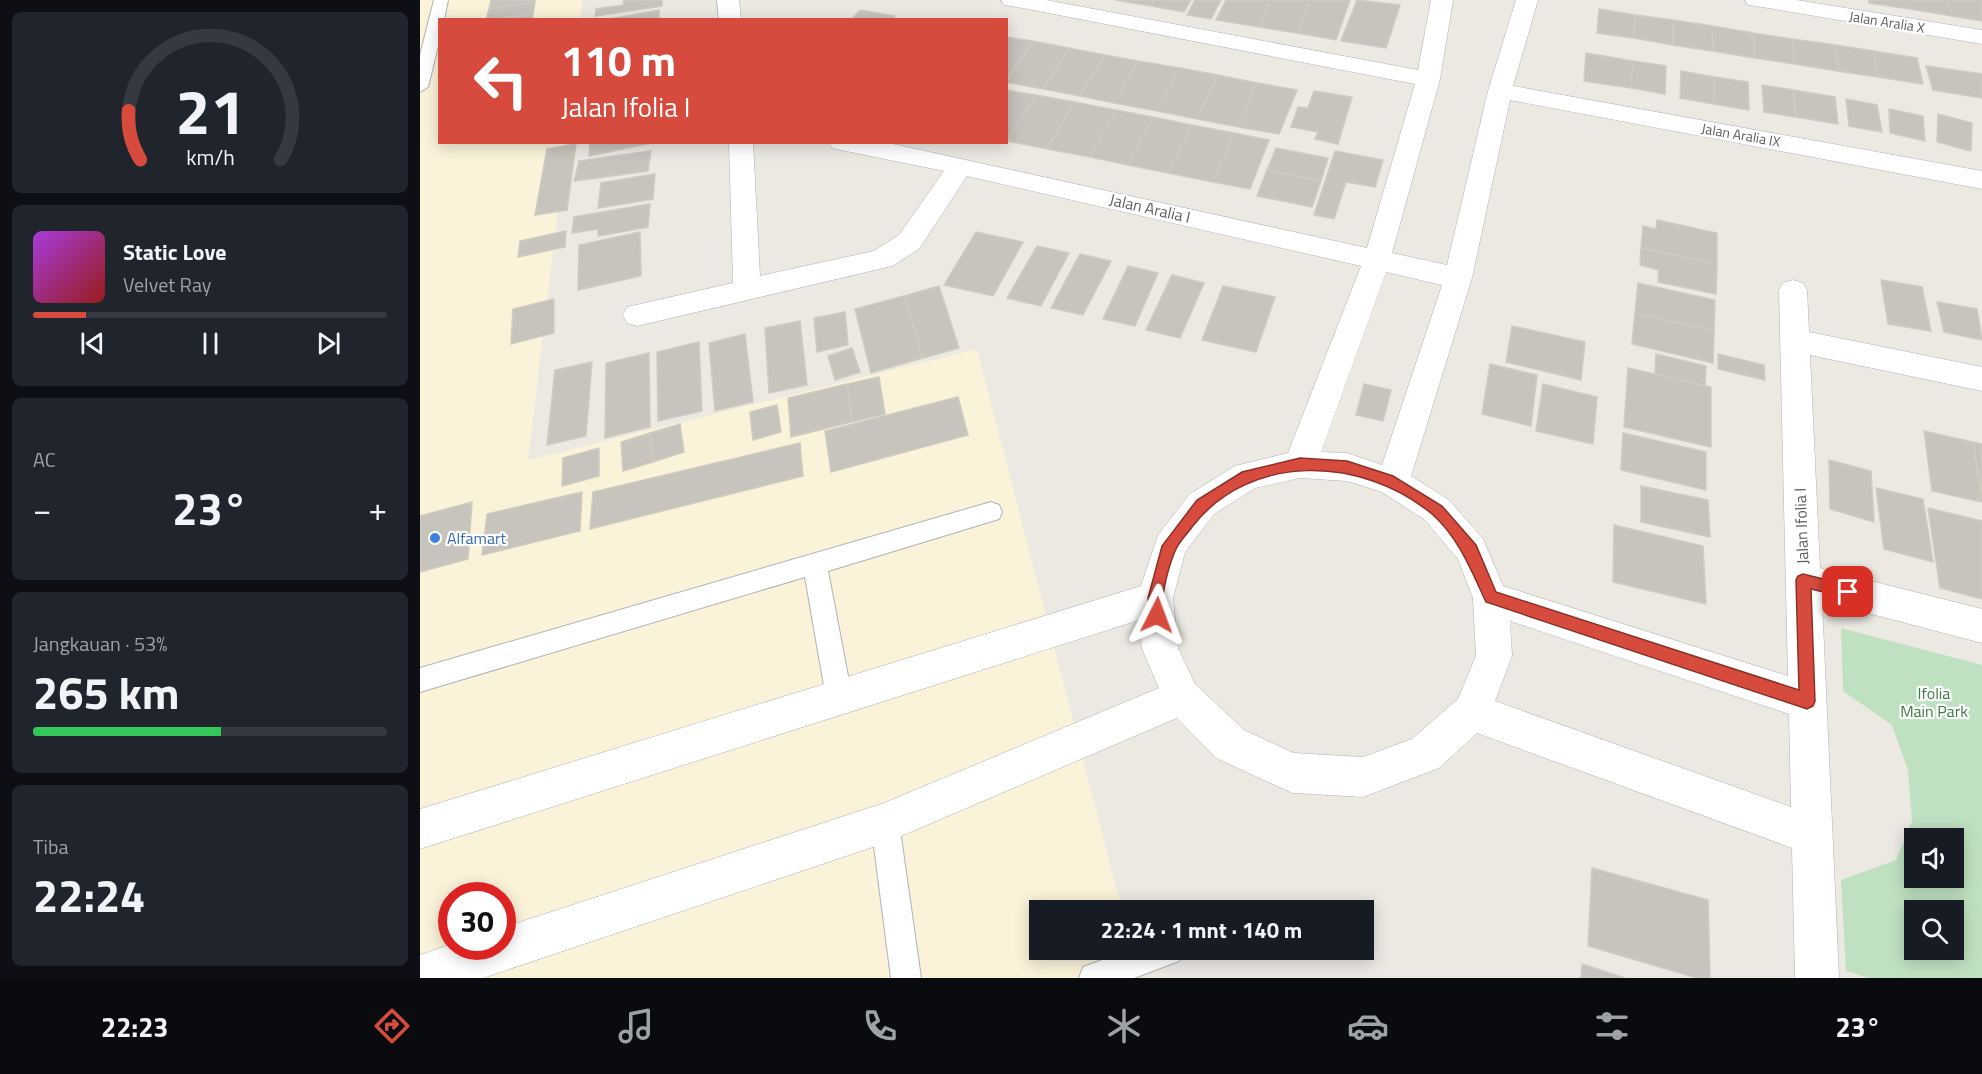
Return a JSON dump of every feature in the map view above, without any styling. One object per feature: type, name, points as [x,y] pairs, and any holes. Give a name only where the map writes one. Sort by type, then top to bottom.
[{"type":"street","points":[[728,0],[730,18]]},
{"type":"street","points":[[1012,0],[1428,79]]},
{"type":"street","points":[[1300,464],[1377,260],[1428,79],[1442,0]]},
{"type":"street","points":[[1393,482],[1458,278],[1500,91],[1527,0]]},
{"type":"street","name":"Jalan Aralia X","points":[[1756,0],[1982,37]]},
{"type":"street","name":"Jalan Aralia IX","points":[[1500,91],[1982,180]]},
{"type":"street","points":[[741,144],[747,290]]},
{"type":"street","name":"Jalan Aralia I","points":[[851,144],[961,166],[1458,278]]},
{"type":"street","points":[[637,315],[882,259],[909,242],[961,166]]},
{"type":"street","name":"Jalan Ifolia I","points":[[1794,290],[1812,835],[1822,976]]},
{"type":"street","points":[[1795,340],[1982,379]]},
{"type":"street","points":[[1300,464],[1347,467],[1393,482],[1437,510],[1471,550],[1491,598],[1494,656],[1472,712],[1425,754],[1363,777],[1293,773],[1230,744],[1182,697],[1160,648],[1155,598],[1170,546],[1202,504],[1247,476],[1300,464]]},
{"type":"street","points":[[1803,580],[1982,626]]},
{"type":"street","points":[[420,829],[1155,598]]},
{"type":"street","points":[[1491,598],[1807,701]]},
{"type":"street","points":[[420,977],[885,823],[1182,697]]},
{"type":"street","points":[[1472,712],[1812,835]]},
{"type":"lane","points":[[420,87],[441,0]]},
{"type":"lane","points":[[420,680],[991,512]]},
{"type":"lane","points":[[815,564],[839,697]]},
{"type":"lane","points":[[885,823],[906,978]]},
{"type":"lane","points":[[1094,978],[1142,960]]},
{"type":"shaded area","points":[[420,0],[582,0],[580,18],[438,18],[438,144],[566,144],[528,460],[977,349],[1119,900],[1029,900],[1029,960],[1135,960],[1140,978],[420,978]]},
{"type":"green space","name":"Ifolia Main Park","points":[[1841,628],[1982,665],[1982,978],[1869,978],[1846,971],[1841,880],[1896,860],[1904,840],[1904,888],[1964,888],[1964,828],[1909,828],[1912,821],[1908,770],[1892,725],[1843,691]]},
{"type":"building","points":[[491,0],[535,0],[535,2],[489,9]]},
{"type":"building","points":[[624,0],[662,0],[662,6],[595,16],[596,9],[623,5]]},
{"type":"building","points":[[1115,0],[1154,0],[1151,6]]},
{"type":"building","points":[[1154,0],[1191,0],[1184,12],[1151,6]]},
{"type":"building","points":[[1195,0],[1221,0],[1211,19],[1187,15]]},
{"type":"building","points":[[1226,0],[1271,0],[1259,27],[1216,20]]},
{"type":"building","points":[[1271,0],[1311,0],[1297,33],[1259,27]]},
{"type":"building","points":[[1311,0],[1350,0],[1336,40],[1297,33]]},
{"type":"building","points":[[1357,0],[1400,5],[1386,48],[1341,41]]},
{"type":"building","points":[[1869,0],[1909,0],[1911,9],[1869,3]]},
{"type":"building","points":[[1909,0],[1948,0],[1952,16],[1911,9]]},
{"type":"building","points":[[1948,0],[1982,0],[1982,21],[1952,16]]},
{"type":"building","points":[[535,2],[533,14],[487,18],[489,9]]},
{"type":"building","points":[[1599,9],[1635,15],[1633,38],[1597,33]]},
{"type":"building","points":[[659,10],[659,18],[615,18]]},
{"type":"building","points":[[860,10],[895,16],[894,18],[853,18]]},
{"type":"building","points":[[533,14],[532,18],[507,18]]},
{"type":"building","points":[[1635,15],[1673,20],[1673,45],[1633,38]]},
{"type":"building","points":[[1673,20],[1712,26],[1713,51],[1673,45]]},
{"type":"building","points":[[1712,26],[1753,33],[1755,58],[1713,51]]},
{"type":"building","points":[[1753,33],[1792,39],[1795,64],[1755,58]]},
{"type":"building","points":[[1008,37],[1033,41],[1008,76]]},
{"type":"building","points":[[1792,39],[1835,45],[1838,71],[1795,64]]},
{"type":"building","points":[[1033,41],[1069,48],[1043,89],[1008,82]]},
{"type":"building","points":[[1835,45],[1873,51],[1878,77],[1838,71]]},
{"type":"building","points":[[1069,48],[1105,55],[1080,96],[1043,89]]},
{"type":"building","points":[[1873,51],[1917,58],[1923,84],[1878,77]]},
{"type":"building","points":[[1586,53],[1633,61],[1631,88],[1584,81]]},
{"type":"building","points":[[1105,55],[1138,61],[1114,103],[1080,96]]},
{"type":"building","points":[[1138,61],[1180,68],[1157,111],[1114,103]]},
{"type":"building","points":[[1633,61],[1666,66],[1665,94],[1631,88]]},
{"type":"building","points":[[1926,66],[1982,74],[1982,98],[1933,90]]},
{"type":"building","points":[[1180,68],[1218,75],[1197,119],[1157,111]]},
{"type":"building","points":[[1681,71],[1714,77],[1714,104],[1680,98]]},
{"type":"building","points":[[1218,75],[1257,83],[1238,127],[1197,119]]},
{"type":"building","points":[[1714,77],[1748,82],[1749,110],[1714,104]]},
{"type":"building","points":[[1257,83],[1297,90],[1279,134],[1238,127]]},
{"type":"building","points":[[1762,85],[1793,90],[1796,117],[1764,112]]},
{"type":"building","points":[[1008,90],[1036,95],[1008,139]]},
{"type":"building","points":[[1793,90],[1835,97],[1838,124],[1796,117]]},
{"type":"building","points":[[1314,91],[1352,97],[1338,144],[1315,139],[1318,132],[1291,127],[1298,107],[1308,108]]},
{"type":"building","points":[[1036,95],[1074,102],[1047,149],[1008,139]]},
{"type":"building","points":[[1846,99],[1877,105],[1882,132],[1849,126]]},
{"type":"building","points":[[1074,102],[1116,110],[1090,157],[1047,149]]},
{"type":"building","points":[[1889,109],[1923,116],[1925,141],[1890,133]]},
{"type":"building","points":[[1116,110],[1153,117],[1128,165],[1090,157]]},
{"type":"building","points":[[1938,114],[1972,123],[1971,151],[1937,142]]},
{"type":"building","points":[[1153,117],[1192,125],[1168,173],[1128,165]]},
{"type":"building","points":[[1192,125],[1234,133],[1213,182],[1168,173]]},
{"type":"building","points":[[1234,133],[1269,140],[1250,189],[1213,182]]},
{"type":"building","points":[[576,144],[567,210],[535,215],[547,149]]},
{"type":"building","points":[[590,144],[647,144],[589,156]]},
{"type":"building","points":[[1276,148],[1328,158],[1321,181],[1267,170]]},
{"type":"building","points":[[651,151],[648,171],[574,181],[579,161]]},
{"type":"building","points":[[1335,151],[1383,160],[1375,187],[1346,182],[1334,219],[1314,215]]},
{"type":"building","points":[[1267,170],[1321,181],[1312,207],[1257,196]]},
{"type":"building","points":[[655,174],[653,199],[598,208],[601,183]]},
{"type":"building","points":[[650,204],[648,227],[598,236],[598,229],[572,233],[574,217]]},
{"type":"building","points":[[1657,220],[1717,233],[1717,264],[1641,248],[1643,226],[1656,229]]},
{"type":"building","points":[[566,231],[565,247],[518,257],[520,241]]},
{"type":"building","points":[[640,232],[641,276],[578,290],[579,245]]},
{"type":"building","points":[[976,232],[1023,242],[993,296],[944,285]]},
{"type":"building","points":[[1037,246],[1069,253],[1041,306],[1007,298]]},
{"type":"building","points":[[1641,248],[1717,264],[1716,294],[1658,282],[1659,270],[1640,265]]},
{"type":"building","points":[[1080,254],[1111,261],[1083,315],[1051,308]]},
{"type":"building","points":[[1128,266],[1158,273],[1135,326],[1103,319]]},
{"type":"building","points":[[1172,275],[1204,283],[1180,338],[1146,330]]},
{"type":"building","points":[[1881,280],[1922,287],[1931,331],[1888,324]]},
{"type":"building","points":[[1638,283],[1715,300],[1714,331],[1635,313]]},
{"type":"building","points":[[939,286],[959,348],[923,358],[904,296]]},
{"type":"building","points":[[1223,286],[1275,297],[1256,352],[1202,340]]},
{"type":"building","points":[[904,296],[923,358],[871,373],[855,309]]},
{"type":"building","points":[[554,299],[554,333],[511,344],[513,309]]},
{"type":"building","points":[[1937,302],[1977,309],[1982,340],[1944,332]]},
{"type":"building","points":[[845,312],[848,345],[817,352],[814,318]]},
{"type":"building","points":[[1635,313],[1714,331],[1713,363],[1632,344]]},
{"type":"building","points":[[800,321],[807,385],[769,393],[765,328]]},
{"type":"building","points":[[1512,326],[1585,342],[1581,380],[1506,362]]},
{"type":"building","points":[[745,334],[753,402],[715,411],[709,343]]},
{"type":"building","points":[[699,342],[702,411],[658,421],[657,352]]},
{"type":"building","points":[[852,348],[860,372],[835,380],[828,356]]},
{"type":"building","points":[[649,353],[650,427],[605,438],[606,363]]},
{"type":"building","points":[[1656,354],[1706,366],[1705,386],[1655,374]]},
{"type":"building","points":[[1718,354],[1764,365],[1765,380],[1718,369]]},
{"type":"building","points":[[592,362],[586,436],[547,445],[555,370]]},
{"type":"building","points":[[1490,364],[1537,375],[1531,426],[1482,414]]},
{"type":"building","points":[[1628,368],[1711,387],[1711,447],[1624,427]]},
{"type":"building","points":[[879,377],[885,414],[852,422],[847,384]]},
{"type":"building","points":[[847,384],[852,422],[791,437],[788,398]]},
{"type":"building","points":[[1364,384],[1391,390],[1383,421],[1356,415]]},
{"type":"building","points":[[1543,384],[1597,397],[1593,444],[1536,431]]},
{"type":"building","points":[[958,397],[968,435],[831,472],[825,431]]},
{"type":"building","points":[[777,405],[781,432],[753,440],[750,412]]},
{"type":"building","points":[[680,424],[684,452],[653,462],[650,433]]},
{"type":"building","points":[[1924,431],[1973,442],[1982,502],[1932,491]]},
{"type":"building","points":[[650,433],[653,462],[623,471],[621,442]]},
{"type":"building","points":[[1623,433],[1706,452],[1706,490],[1621,470]]},
{"type":"building","points":[[1973,442],[1982,444],[1982,496]]},
{"type":"building","points":[[800,443],[803,476],[590,529],[593,492]]},
{"type":"building","points":[[599,448],[599,476],[562,486],[563,458]]},
{"type":"building","points":[[1829,460],[1871,471],[1874,522],[1830,509]]},
{"type":"building","points":[[1641,486],[1708,500],[1710,537],[1641,522]]},
{"type":"building","points":[[1876,488],[1923,499],[1933,562],[1884,549]]},
{"type":"building","points":[[582,492],[580,531],[482,555],[487,514]]},
{"type":"building","points":[[472,502],[468,559],[420,572],[420,516]]},
{"type":"building","points":[[1928,508],[1982,521],[1982,599],[1940,588]]},
{"type":"building","points":[[1614,525],[1703,546],[1706,604],[1613,582]]},
{"type":"building","points":[[1592,868],[1708,900],[1710,978],[1697,978],[1588,946]]},
{"type":"building","points":[[1582,964],[1625,978],[1581,978]]},
{"type":"place","name":"Alfamart","points":[[435,538]]},
{"type":"route","points":[[1157,615],[1155,598],[1170,546],[1202,504],[1247,476],[1300,464],[1347,467],[1393,482],[1437,510],[1471,550],[1491,598],[1807,701],[1803,580],[1848,592]]}]
